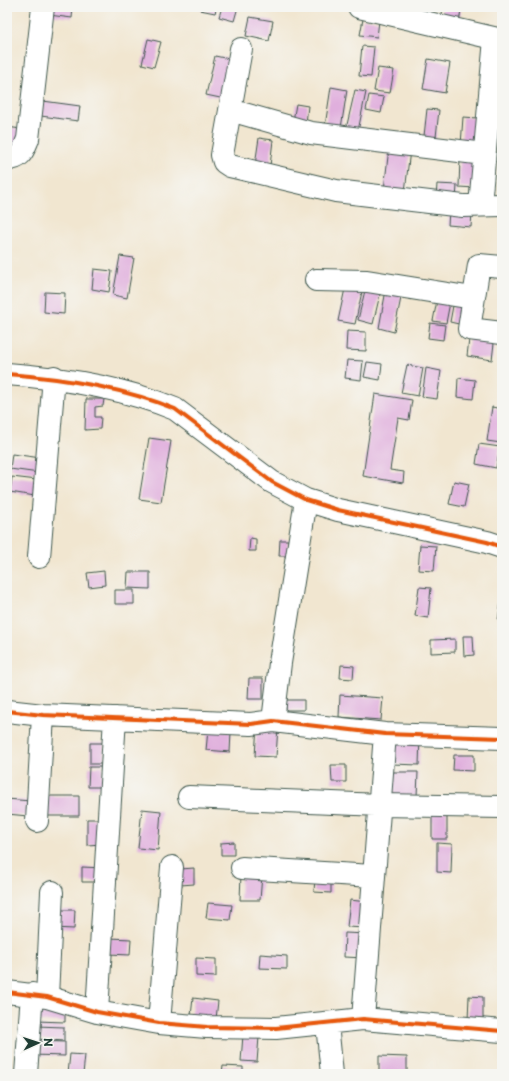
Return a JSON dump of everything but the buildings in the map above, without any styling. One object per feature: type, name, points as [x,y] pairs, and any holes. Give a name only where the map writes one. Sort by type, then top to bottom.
[{"type":"street","points":[[7,159],[16,158],[22,153],[28,139],[43,7]]},
{"type":"street","points":[[359,7],[498,39],[494,125],[484,154],[480,205]]},
{"type":"street","points":[[241,49],[222,155],[224,162],[230,166],[336,191],[463,206],[502,205]]},
{"type":"street","points":[[230,110],[311,133],[484,154]]},
{"type":"street","points":[[502,267],[479,265],[468,329],[502,333]]},
{"type":"street","points":[[316,280],[367,281],[473,298]]},
{"type":"street","points":[[7,374],[54,377],[157,402],[175,409],[272,482],[306,500],[338,510],[486,542],[502,547]]},
{"type":"street","points":[[39,557],[54,377]]},
{"type":"street","points":[[273,721],[280,664],[306,500]]},
{"type":"street","points":[[7,711],[43,715],[251,724],[273,721],[385,734],[502,738]]},
{"type":"street","points":[[37,821],[43,715]]},
{"type":"street","points":[[97,1012],[116,718]]},
{"type":"street","points":[[363,1019],[385,734]]},
{"type":"street","points":[[189,797],[380,805],[502,807]]},
{"type":"street","points":[[159,1023],[172,867]]},
{"type":"street","points":[[242,868],[373,876]]},
{"type":"street","points":[[26,1074],[39,995],[52,892]]},
{"type":"street","points":[[7,992],[39,995],[97,1012],[159,1023],[238,1028],[327,1024],[363,1019],[502,1031]]},
{"type":"street","points":[[327,1024],[332,1074]]},
{"type":"cycle path","points":[[7,374],[71,381],[135,395],[175,409],[272,482],[306,500],[338,510],[487,542],[502,547]]},
{"type":"cycle path","points":[[7,711],[43,715],[251,724],[273,721],[385,734],[502,738]]},
{"type":"cycle path","points":[[7,992],[47,997],[97,1012],[159,1023],[207,1027],[276,1028],[363,1019],[502,1031]]}]
